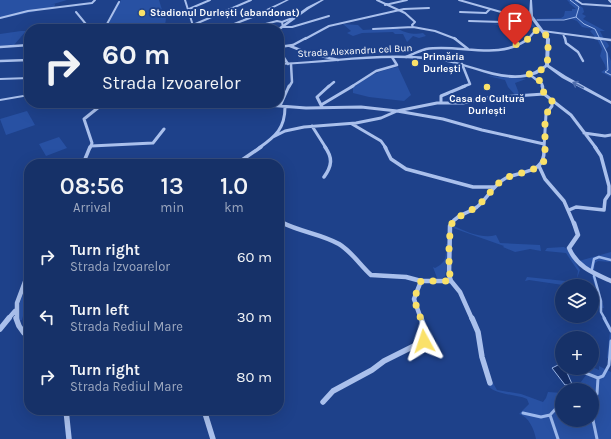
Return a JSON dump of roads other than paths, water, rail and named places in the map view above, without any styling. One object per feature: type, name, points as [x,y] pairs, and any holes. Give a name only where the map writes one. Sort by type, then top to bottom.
[{"type":"street","points":[[0,18],[28,11],[92,3],[95,0]]},
{"type":"street","points":[[185,0],[193,24]]},
{"type":"street","points":[[189,9],[210,0]]},
{"type":"street","points":[[197,24],[251,0]]},
{"type":"street","points":[[234,24],[288,0]]},
{"type":"street","points":[[284,26],[314,4],[323,0]]},
{"type":"street","points":[[377,0],[405,13],[416,22],[412,25],[413,27]]},
{"type":"street","points":[[385,5],[407,0]]},
{"type":"street","points":[[459,0],[490,9],[532,16]]},
{"type":"street","points":[[531,0],[532,16],[548,42],[547,65],[560,75],[611,103]]},
{"type":"street","points":[[576,0],[582,4],[611,6]]},
{"type":"street","points":[[477,5],[478,1]]},
{"type":"street","points":[[107,24],[119,2]]},
{"type":"street","points":[[290,46],[327,27],[399,11],[429,8]]},
{"type":"street","points":[[460,12],[486,13],[490,9]]},
{"type":"street","points":[[76,12],[86,24]]},
{"type":"street","points":[[469,21],[494,23],[508,22],[521,15]]},
{"type":"street","points":[[284,28],[292,27],[329,16]]},
{"type":"street","points":[[265,24],[276,21],[282,22],[295,17]]},
{"type":"street","points":[[373,29],[413,27],[427,28],[453,37],[468,49]]},
{"type":"street","points":[[406,57],[421,51],[468,49],[494,50],[527,40],[533,32],[542,30],[611,40]]},
{"type":"street","points":[[563,34],[566,43],[578,52],[583,61]]},
{"type":"street","points":[[0,47],[24,45]]},
{"type":"street","points":[[284,46],[290,46],[308,53],[338,60]]},
{"type":"street","points":[[284,57],[289,64],[292,82],[284,96]]},
{"type":"street","name":"Strada Alexandru cel Bun","points":[[284,64],[406,57],[436,59],[462,64],[497,75],[512,76],[529,74],[543,69],[547,65]]},
{"type":"street","points":[[322,106],[376,71],[396,66],[397,64],[392,58]]},
{"type":"street","points":[[0,61],[24,60]]},
{"type":"street","points":[[441,103],[441,96],[470,84],[462,64]]},
{"type":"street","points":[[543,69],[560,75]]},
{"type":"street","points":[[529,74],[542,84],[544,94],[571,115],[583,133],[593,143],[601,156],[608,176],[609,194],[605,200],[604,210],[576,207],[569,210]]},
{"type":"street","points":[[0,79],[24,78]]},
{"type":"street","points":[[322,106],[317,97],[334,82]]},
{"type":"street","points":[[243,159],[273,137],[290,130],[312,126],[352,124],[380,118],[397,111],[441,103],[463,103],[486,98],[544,94]]},
{"type":"street","points":[[0,100],[24,95]]},
{"type":"street","points":[[490,383],[482,357],[478,332],[460,292],[451,281],[449,270],[450,226],[458,217],[477,207],[494,187],[506,178],[523,174],[539,166],[545,160],[544,144],[546,114],[552,106],[552,101]]},
{"type":"street","points":[[273,137],[284,122],[285,107],[361,107],[397,111],[443,119],[482,130],[544,144]]},
{"type":"street","points":[[86,159],[92,146],[92,140],[84,119],[98,108]]},
{"type":"street","points":[[352,124],[381,140],[386,146],[391,159],[406,169],[473,187],[494,187]]},
{"type":"street","points":[[312,126],[316,136],[329,150],[331,155],[331,166],[324,177]]},
{"type":"street","points":[[92,146],[153,143],[164,129]]},
{"type":"street","points":[[583,133],[604,136],[611,135]]},
{"type":"street","points":[[539,166],[541,175],[557,191],[569,210],[578,235],[569,248],[574,259],[582,268],[611,281]]},
{"type":"street","points":[[284,223],[298,229],[320,235],[341,245],[371,275],[406,277],[421,281],[451,281]]},
{"type":"street","points":[[323,402],[332,391],[372,370],[391,357],[424,341],[426,334],[414,299],[421,281]]},
{"type":"street","points":[[24,286],[16,310],[15,318],[17,324],[24,333]]},
{"type":"street","points":[[0,329],[16,310]]},
{"type":"street","points":[[67,415],[69,439]]},
{"type":"street","points":[[206,415],[213,439]]},
{"type":"waterway","points":[[570,0],[579,7],[576,17]]},
{"type":"waterway","points":[[537,20],[564,20],[576,17]]},
{"type":"waterway","points":[[576,17],[584,24],[595,29],[607,53],[608,70],[605,72],[611,75]]},
{"type":"waterway","points":[[592,269],[594,259],[599,257],[611,260]]},
{"type":"waterway","points":[[594,276],[601,301],[601,312],[605,319]]},
{"type":"waterway","points":[[604,318],[611,331]]},
{"type":"waterway","points":[[598,378],[603,376],[609,365],[611,341]]},
{"type":"waterway","points":[[590,375],[598,378]]},
{"type":"waterway","points":[[598,378],[598,383]]},
{"type":"waterway","points":[[550,415],[555,410]]},
{"type":"waterway","points":[[523,413],[541,417],[550,415]]},
{"type":"waterway","points":[[550,415],[558,439]]},
{"type":"waterway","points":[[594,427],[597,439]]},
{"type":"place","name":"Stadionul Durlești (abandonat)","points":[[142,13]]},
{"type":"place","name":"Primăria Durlești","points":[[415,63]]},
{"type":"place","name":"Casa de Cultură Durlești","points":[[487,87]]}]
